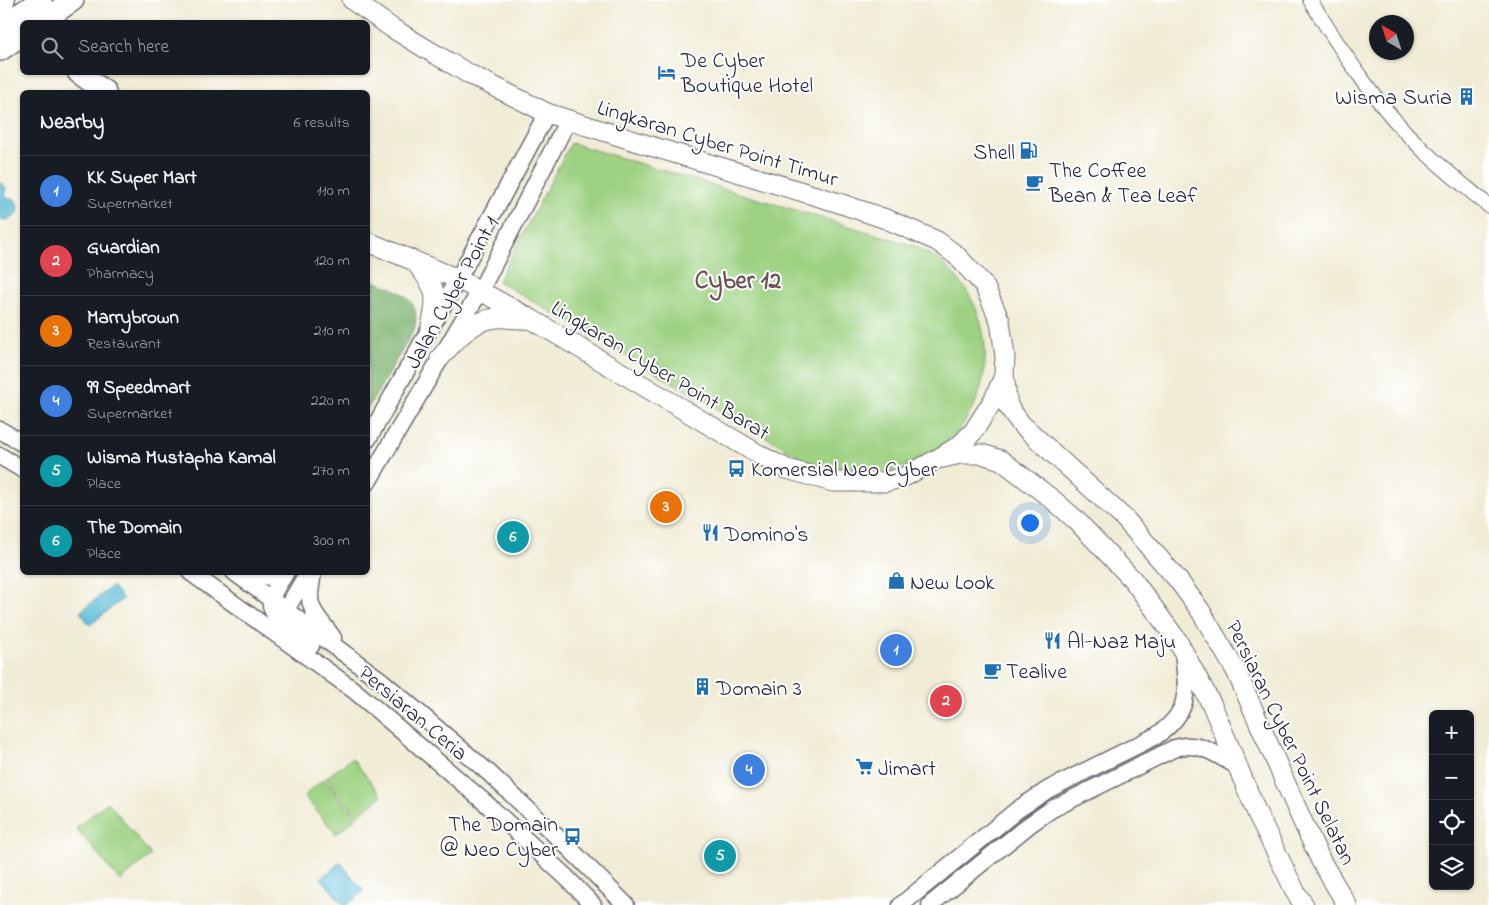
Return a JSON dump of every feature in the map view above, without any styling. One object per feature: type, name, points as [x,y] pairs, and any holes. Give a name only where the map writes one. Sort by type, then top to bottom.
[{"type":"main road","points":[[0,9],[4,0]]},
{"type":"main road","points":[[0,27],[73,0]]},
{"type":"main road","name":"Lingkaran Cyber Point Timur","points":[[352,0],[430,52],[547,113],[836,202],[886,219],[937,241],[956,255],[984,285],[1000,321],[1005,356],[1004,375]]},
{"type":"main road","points":[[0,52],[20,37]]},
{"type":"main road","points":[[0,52],[20,52]]},
{"type":"main road","points":[[82,75],[103,90]]},
{"type":"main road","points":[[95,75],[105,90]]},
{"type":"main road","name":"Lingkaran Cyber Point Barat","points":[[370,243],[480,290],[755,453],[787,469],[833,482],[885,482],[904,477],[940,458]]},
{"type":"main road","points":[[415,262],[434,289],[436,307],[431,326]]},
{"type":"main road","points":[[440,358],[455,340],[478,323],[495,318],[531,319]]},
{"type":"main road","points":[[940,458],[973,432],[994,400],[1004,375]]},
{"type":"main road","name":"Persiaran Cyber Point Selatan","points":[[1004,375],[1008,406],[1021,424],[1125,519],[1178,580],[1200,610],[1236,671],[1321,861],[1347,905]]},
{"type":"main road","points":[[940,458],[960,454],[982,454],[1001,460],[1076,520],[1133,580],[1177,640],[1212,705],[1257,814],[1296,893],[1304,905]]},
{"type":"street","points":[[1310,0],[1343,53],[1381,104],[1421,148],[1489,206]]},
{"type":"street","name":"Jalan Cyber Point 1","points":[[370,435],[458,279],[547,113]]},
{"type":"street","name":"Jalan Cyber Point 1","points":[[370,479],[480,290],[568,120]]},
{"type":"street","points":[[0,430],[20,442]]},
{"type":"street","points":[[0,456],[20,468]]},
{"type":"street","name":"Persiaran Ceria","points":[[194,575],[339,679],[392,722],[489,806],[567,878],[593,905]]},
{"type":"street","points":[[213,575],[265,612],[280,613]]},
{"type":"street","points":[[238,575],[271,599]]},
{"type":"street","points":[[254,575],[270,577],[274,575]]},
{"type":"street","points":[[284,575],[270,604],[280,613],[282,623],[328,661],[339,679]]},
{"type":"street","points":[[280,613],[306,575]]},
{"type":"street","points":[[313,575],[310,603],[316,616],[342,651]]},
{"type":"street","name":"Persiaran Ceria","points":[[280,613],[342,651],[383,682],[489,773],[626,905]]},
{"type":"street","points":[[901,905],[1017,810],[1036,797],[1063,781],[1156,736],[1166,728],[1179,714],[1184,705],[1186,692],[1183,650]]},
{"type":"street","points":[[930,905],[1029,825],[1052,809],[1175,748],[1186,745],[1203,748],[1239,768]]},
{"type":"green space","points":[[571,143],[912,245],[939,261],[961,282],[979,317],[984,336],[983,376],[978,395],[970,413],[958,432],[942,448],[886,473],[872,476],[857,476],[829,470],[809,462],[498,281]]},
{"type":"green space","points":[[370,280],[396,290],[410,301],[416,318],[414,330],[370,405]]},
{"type":"green space","points":[[352,758],[382,796],[357,816],[326,778]]},
{"type":"green space","points":[[324,779],[356,818],[336,834],[304,796]]},
{"type":"green space","points":[[108,802],[151,855],[120,881],[76,828]]},
{"type":"water","points":[[0,183],[6,187],[5,195],[8,199],[15,199],[17,204],[18,212],[10,219],[0,220]]},
{"type":"water","points":[[112,586],[123,599],[90,625],[80,612]]},
{"type":"water","points":[[340,862],[364,891],[347,905],[343,905],[321,878]]},
{"type":"place","name":"De Cyber Boutique Hotel","points":[[667,72]]},
{"type":"place","name":"Wisma Suria","points":[[1466,96]]},
{"type":"place","name":"Shell","points":[[1029,151]]},
{"type":"place","name":"The Coffee Bean & Tea Leaf","points":[[1035,182]]},
{"type":"place","name":"Komersial Neo Cyber","points":[[737,468]]},
{"type":"place","name":"Marrybrown","points":[[666,507]]},
{"type":"place","name":"Domino's","points":[[710,533]]},
{"type":"place","name":"The Domain","points":[[513,537]]},
{"type":"place","name":"New Look","points":[[896,581]]},
{"type":"place","name":"Al-Naz Maju","points":[[1053,640]]},
{"type":"place","name":"KK Super Mart","points":[[896,650]]},
{"type":"place","name":"Tealive","points":[[992,670]]},
{"type":"place","name":"Domain 3","points":[[702,687]]},
{"type":"place","name":"Guardian","points":[[946,701]]},
{"type":"place","name":"Jimart","points":[[864,767]]},
{"type":"place","name":"99 Speedmart","points":[[749,770]]},
{"type":"place","name":"The Domain @ Neo Cyber","points":[[572,836]]},
{"type":"place","name":"Wisma Mustapha Kamal","points":[[720,856]]},
{"type":"district","name":"Cyber 12","points":[[738,279]]}]
